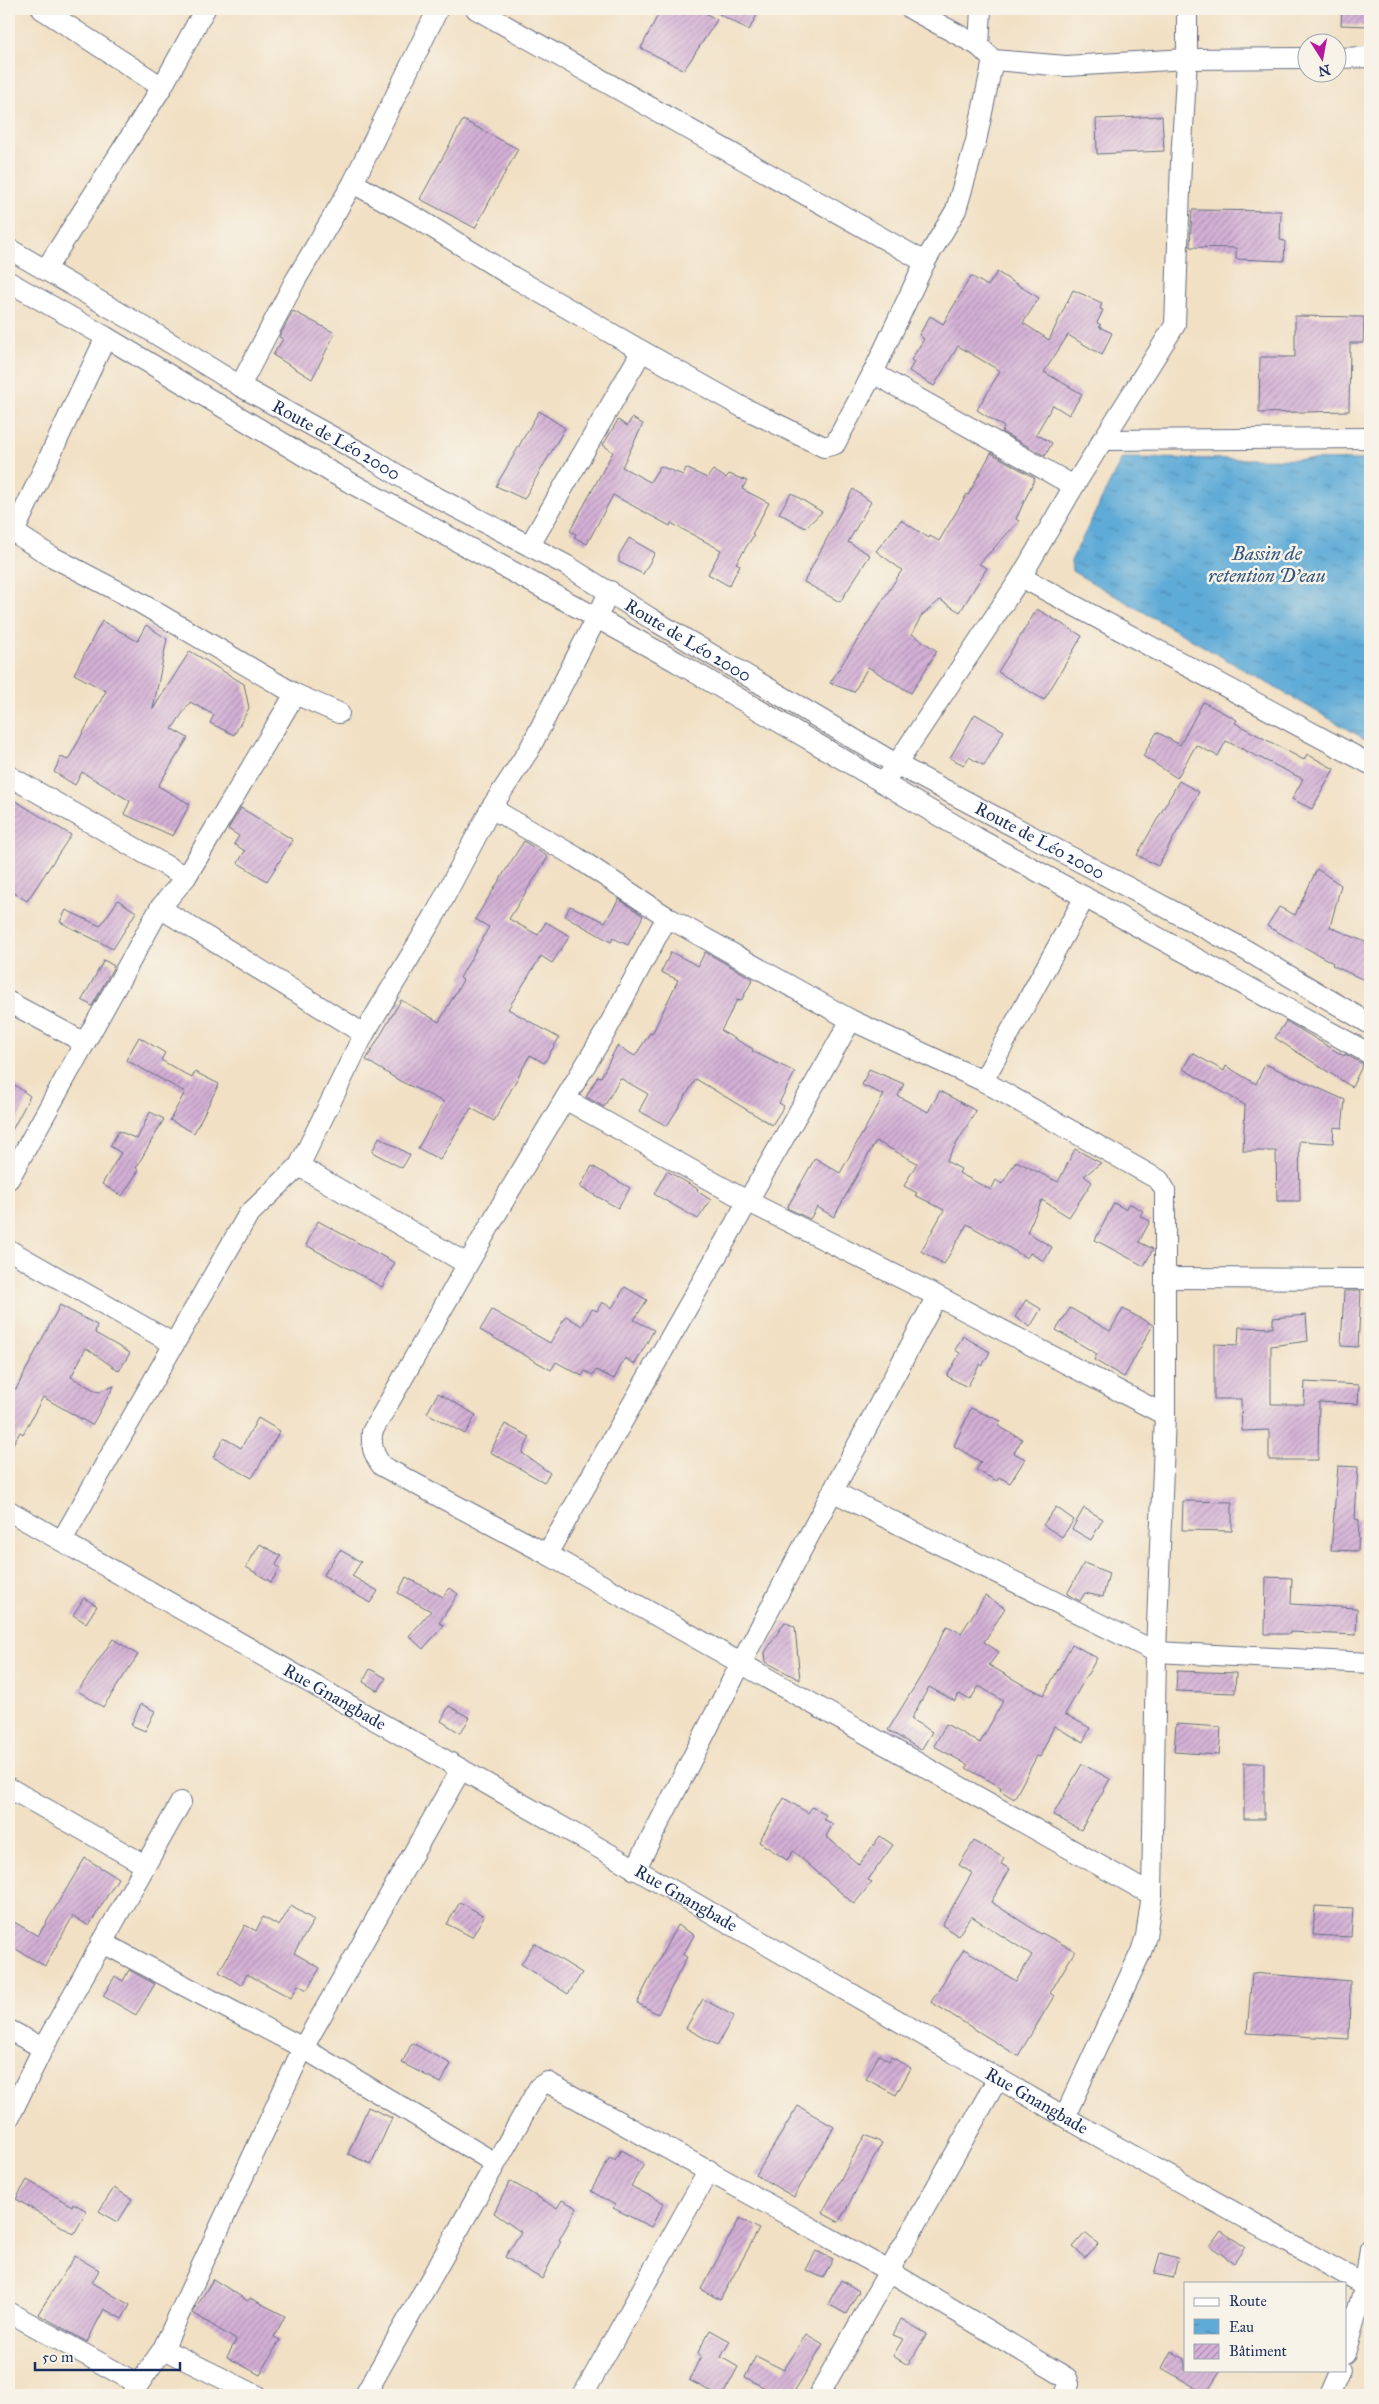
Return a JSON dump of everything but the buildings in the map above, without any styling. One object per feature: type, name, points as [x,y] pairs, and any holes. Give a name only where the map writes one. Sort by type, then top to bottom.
[{"type":"street","points":[[42,9],[162,87]]},
{"type":"street","points":[[46,269],[162,87],[205,9]]},
{"type":"street","points":[[240,386],[295,280],[353,183],[438,9]]},
{"type":"street","points":[[476,9],[925,262]]},
{"type":"street","points":[[911,9],[979,46],[993,60],[1066,66],[1187,60],[1296,58]]},
{"type":"street","points":[[979,46],[981,9]]},
{"type":"street","points":[[885,785],[896,764],[1021,577],[1102,440],[1175,325],[1187,60],[1187,9]]},
{"type":"street","points":[[1346,58],[1370,57]]},
{"type":"street","points":[[353,183],[420,220],[513,277],[642,351],[742,407],[824,447],[835,444],[873,373],[925,262],[956,210],[974,149],[993,60]]},
{"type":"street","name":"Route de Léo 2000","points":[[9,249],[46,269],[240,386],[367,456],[419,488],[530,545],[610,591],[650,618],[896,764],[1235,945],[1370,1024]]},
{"type":"street","name":"Route de Léo 2000","points":[[9,282],[106,337],[331,472],[677,662],[885,785],[1370,1054]]},
{"type":"street","points":[[106,337],[12,531],[49,555],[137,601],[295,694],[339,712]]},
{"type":"street","points":[[530,545],[642,351]]},
{"type":"street","points":[[873,373],[1074,486]]},
{"type":"street","points":[[1102,440],[1370,438]]},
{"type":"street","points":[[1021,577],[1370,764]]},
{"type":"street","points":[[62,1540],[248,1216],[299,1166],[364,1034],[440,904],[491,808],[529,750],[610,591]]},
{"type":"street","points":[[9,1178],[160,908],[186,878],[295,694]]},
{"type":"street","points":[[9,776],[186,878]]},
{"type":"street","points":[[491,808],[576,857],[668,917],[851,1020],[983,1081],[1159,1180],[1166,1196],[1165,1415],[1156,1652],[1152,1895],[1146,1936],[1140,1952],[1065,2116]]},
{"type":"street","points":[[983,1081],[1085,897]]},
{"type":"street","points":[[160,908],[364,1034]]},
{"type":"street","points":[[668,917],[606,1031],[467,1264],[372,1432],[371,1447],[382,1466],[548,1554],[1152,1895]]},
{"type":"street","points":[[9,1002],[85,1043]]},
{"type":"street","points":[[548,1554],[851,1020]]},
{"type":"street","points":[[565,1099],[747,1201],[937,1296],[1165,1415]]},
{"type":"street","points":[[299,1166],[467,1264]]},
{"type":"street","points":[[9,1250],[174,1344]]},
{"type":"street","points":[[1166,1278],[1370,1279]]},
{"type":"street","points":[[635,1870],[742,1663],[937,1296]]},
{"type":"street","points":[[834,1492],[1156,1652],[1370,1662]]},
{"type":"street","name":"Rue Gnangbade","points":[[9,1511],[998,2078],[1368,2286]]},
{"type":"street","points":[[9,2312],[134,2390],[163,2349],[303,2048],[461,1769]]},
{"type":"street","points":[[9,1788],[145,1865]]},
{"type":"street","points":[[9,2118],[43,2048],[181,1802]]},
{"type":"street","points":[[101,1942],[303,2048],[495,2163]]},
{"type":"street","points":[[9,2030],[43,2048]]},
{"type":"street","points":[[819,2395],[998,2078]]},
{"type":"street","points":[[365,2395],[539,2087],[547,2082],[889,2271],[1067,2378],[1069,2384],[1065,2395]]},
{"type":"street","points":[[583,2395],[709,2170]]},
{"type":"street","points":[[1346,2350],[1368,2286],[1370,2249]]},
{"type":"street","points":[[163,2349],[256,2395]]},
{"type":"street","points":[[1329,2395],[1339,2372]]},
{"type":"water","name":"Bassin de retention D'eau","points":[[1122,458],[1370,460],[1370,742],[1072,571],[1071,561]]}]
